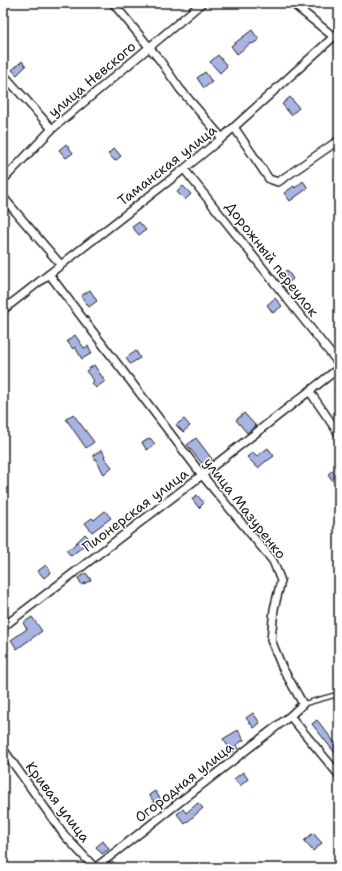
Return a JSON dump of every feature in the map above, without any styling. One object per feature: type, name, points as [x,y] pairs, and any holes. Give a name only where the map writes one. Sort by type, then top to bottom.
[{"type":"street","points":[[113,3],[159,59],[180,89],[222,138]]},
{"type":"street","name":"улица Невского","points":[[3,180],[52,129],[202,3]]},
{"type":"street","points":[[292,3],[336,34]]},
{"type":"street","name":"Таманская улица","points":[[3,310],[222,138],[336,34]]},
{"type":"street","points":[[3,74],[52,129]]},
{"type":"street","points":[[234,128],[269,179],[278,182],[339,140]]},
{"type":"street","name":"Дорожный переулок","points":[[184,169],[339,364]]},
{"type":"street","points":[[3,197],[61,265]]},
{"type":"street","name":"улица Мазуренко","points":[[49,274],[202,475],[273,561],[281,581],[274,610],[271,640],[282,666],[303,704]]},
{"type":"street","name":"Пионерская улица","points":[[3,627],[310,392],[339,368]]},
{"type":"street","points":[[310,392],[339,434]]},
{"type":"street","points":[[303,704],[290,716],[339,774]]},
{"type":"street","name":"Огородная улица","points":[[95,868],[290,716]]},
{"type":"street","name":"Кривая улица","points":[[3,749],[65,836],[95,868]]},
{"type":"lane","points":[[303,704],[339,694]]},
{"type":"building","points":[[252,30],[259,40],[252,44],[251,43],[237,54],[231,46]]},
{"type":"building","points":[[218,55],[227,66],[220,73],[210,62]]},
{"type":"building","points":[[22,61],[26,66],[17,75],[12,70]]},
{"type":"building","points":[[205,72],[212,82],[204,88],[197,78]]},
{"type":"building","points":[[290,97],[299,108],[291,115],[282,104]]},
{"type":"building","points":[[66,144],[73,153],[66,158],[59,150]]},
{"type":"building","points":[[114,148],[121,156],[115,161],[108,154]]},
{"type":"building","points":[[303,181],[308,188],[290,201],[284,193],[294,186],[295,188]]},
{"type":"building","points":[[183,186],[191,194],[185,200],[177,192]]},
{"type":"building","points":[[139,222],[146,230],[139,235],[132,227]]},
{"type":"building","points":[[287,270],[293,279],[287,284],[280,275]]},
{"type":"building","points":[[90,290],[97,301],[89,307],[81,296]]},
{"type":"building","points":[[275,298],[282,306],[273,313],[267,305]]},
{"type":"building","points":[[75,335],[84,348],[88,346],[92,353],[82,359],[75,347],[73,349],[67,341]]},
{"type":"building","points":[[136,351],[140,358],[130,364],[126,358]]},
{"type":"building","points":[[94,365],[105,381],[96,388],[92,383],[94,381],[86,371]]},
{"type":"building","points":[[244,413],[256,426],[247,433],[236,420]]},
{"type":"building","points":[[73,414],[94,442],[86,448],[66,419]]},
{"type":"building","points":[[184,419],[190,426],[183,432],[176,425]]},
{"type":"building","points":[[150,438],[155,444],[147,450],[142,443]]},
{"type":"building","points":[[196,438],[212,459],[204,466],[187,445]]},
{"type":"building","points":[[268,448],[274,456],[258,468],[247,457],[253,452],[257,456]]},
{"type":"building","points":[[102,450],[105,456],[104,457],[112,467],[104,474],[93,455]]},
{"type":"building","points":[[339,466],[339,490],[328,474]]},
{"type":"building","points":[[197,495],[204,503],[199,508],[192,499]]},
{"type":"building","points":[[105,511],[111,518],[92,532],[85,523],[92,518],[94,520]]},
{"type":"building","points":[[85,534],[91,540],[71,556],[66,550],[72,547]]},
{"type":"building","points":[[46,565],[51,572],[44,578],[38,571]]},
{"type":"building","points":[[86,573],[91,580],[82,585],[78,578]]},
{"type":"building","points":[[32,617],[42,631],[17,649],[11,640],[27,629],[23,623]]},
{"type":"building","points":[[253,713],[260,723],[254,728],[246,718]]},
{"type":"building","points":[[317,720],[339,748],[339,758],[312,724]]},
{"type":"building","points":[[238,730],[244,740],[236,745],[238,748],[232,752],[223,739]]},
{"type":"building","points":[[243,772],[248,779],[240,786],[234,779]]},
{"type":"building","points":[[155,791],[162,801],[156,805],[149,795]]},
{"type":"building","points":[[198,803],[203,808],[185,824],[177,814],[183,809],[186,813]]},
{"type":"building","points":[[313,833],[322,843],[313,851],[304,841]]},
{"type":"building","points":[[103,841],[109,849],[102,854],[96,847]]}]
